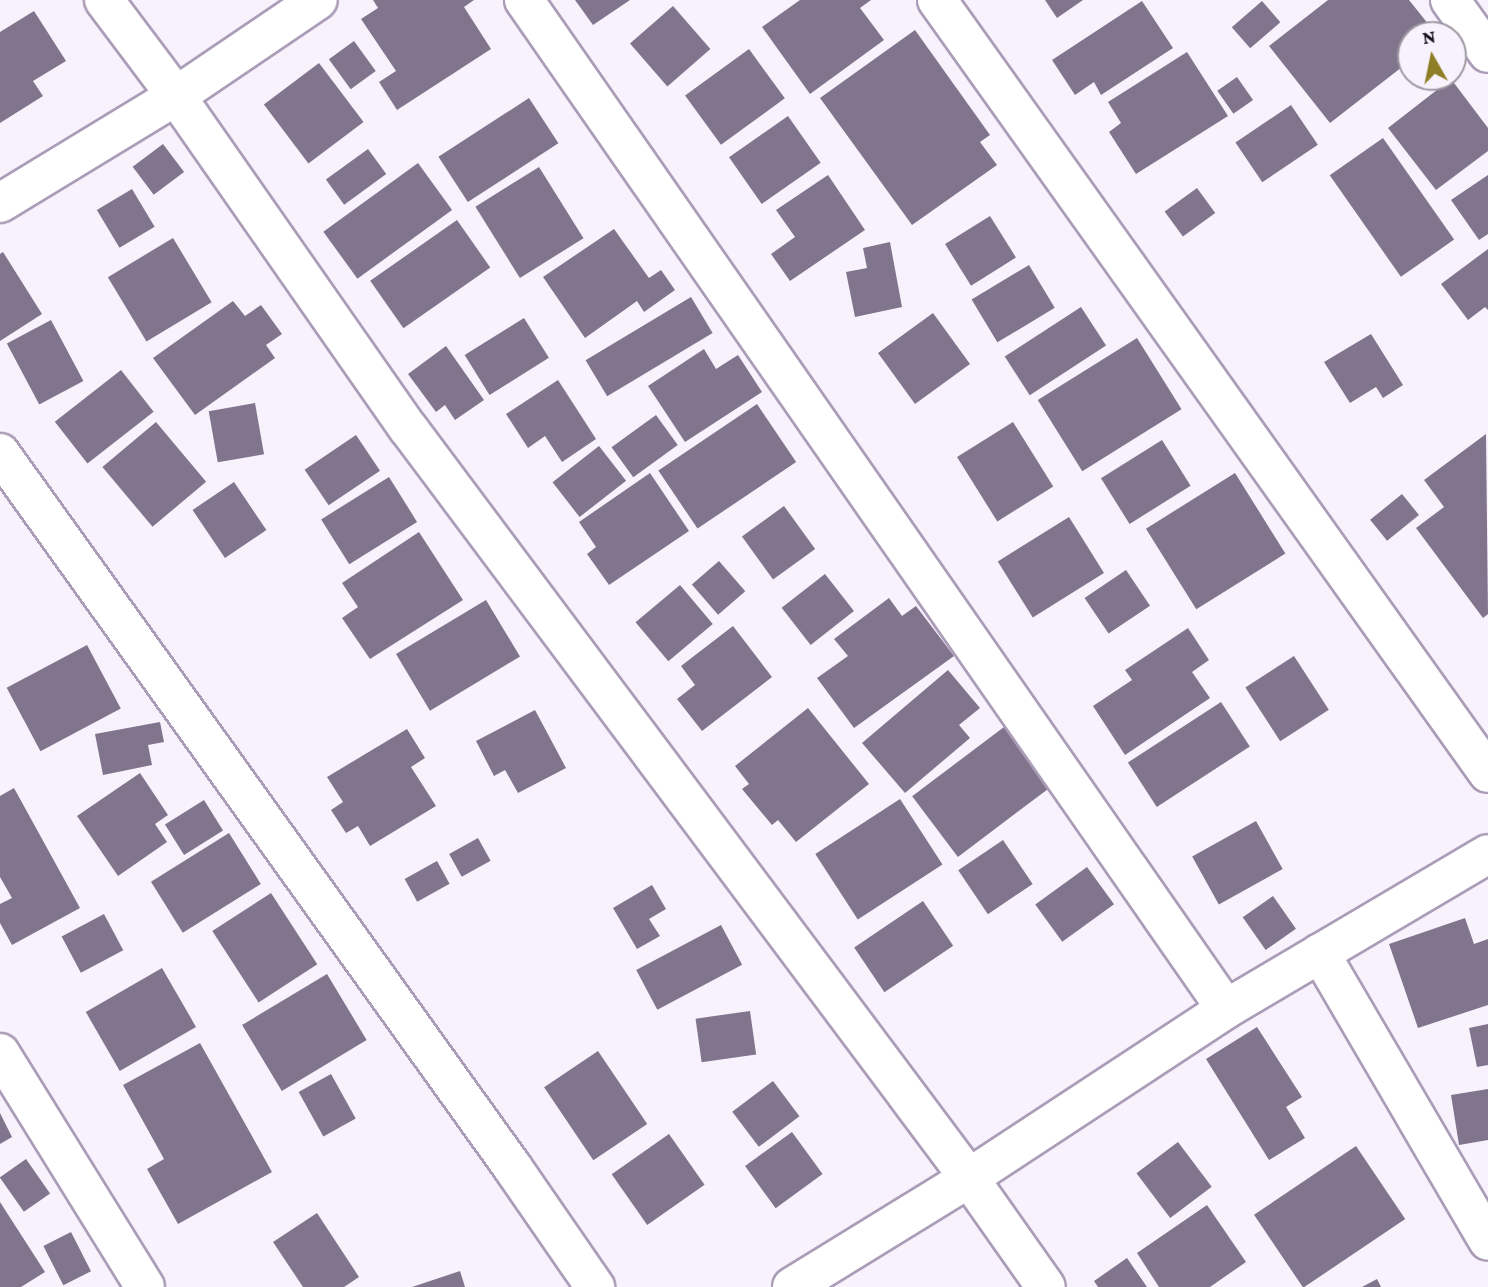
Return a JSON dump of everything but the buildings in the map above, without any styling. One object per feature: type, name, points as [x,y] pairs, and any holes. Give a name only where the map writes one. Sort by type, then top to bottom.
[{"type":"street","points":[[104,0],[176,96],[408,428],[969,1178],[1046,1287]]},
{"type":"street","points":[[0,203],[176,96],[318,0]]},
{"type":"street","points":[[524,0],[1226,1009]]},
{"type":"street","points":[[937,0],[1488,773]]},
{"type":"street","points":[[1450,0],[1488,53]]},
{"type":"street","points":[[0,453],[513,1168],[595,1287]]},
{"type":"street","points":[[792,1287],[969,1178],[1226,1009],[1488,854]]},
{"type":"street","points":[[1320,953],[1488,1240]]},
{"type":"street","points":[[0,1053],[145,1287]]}]
